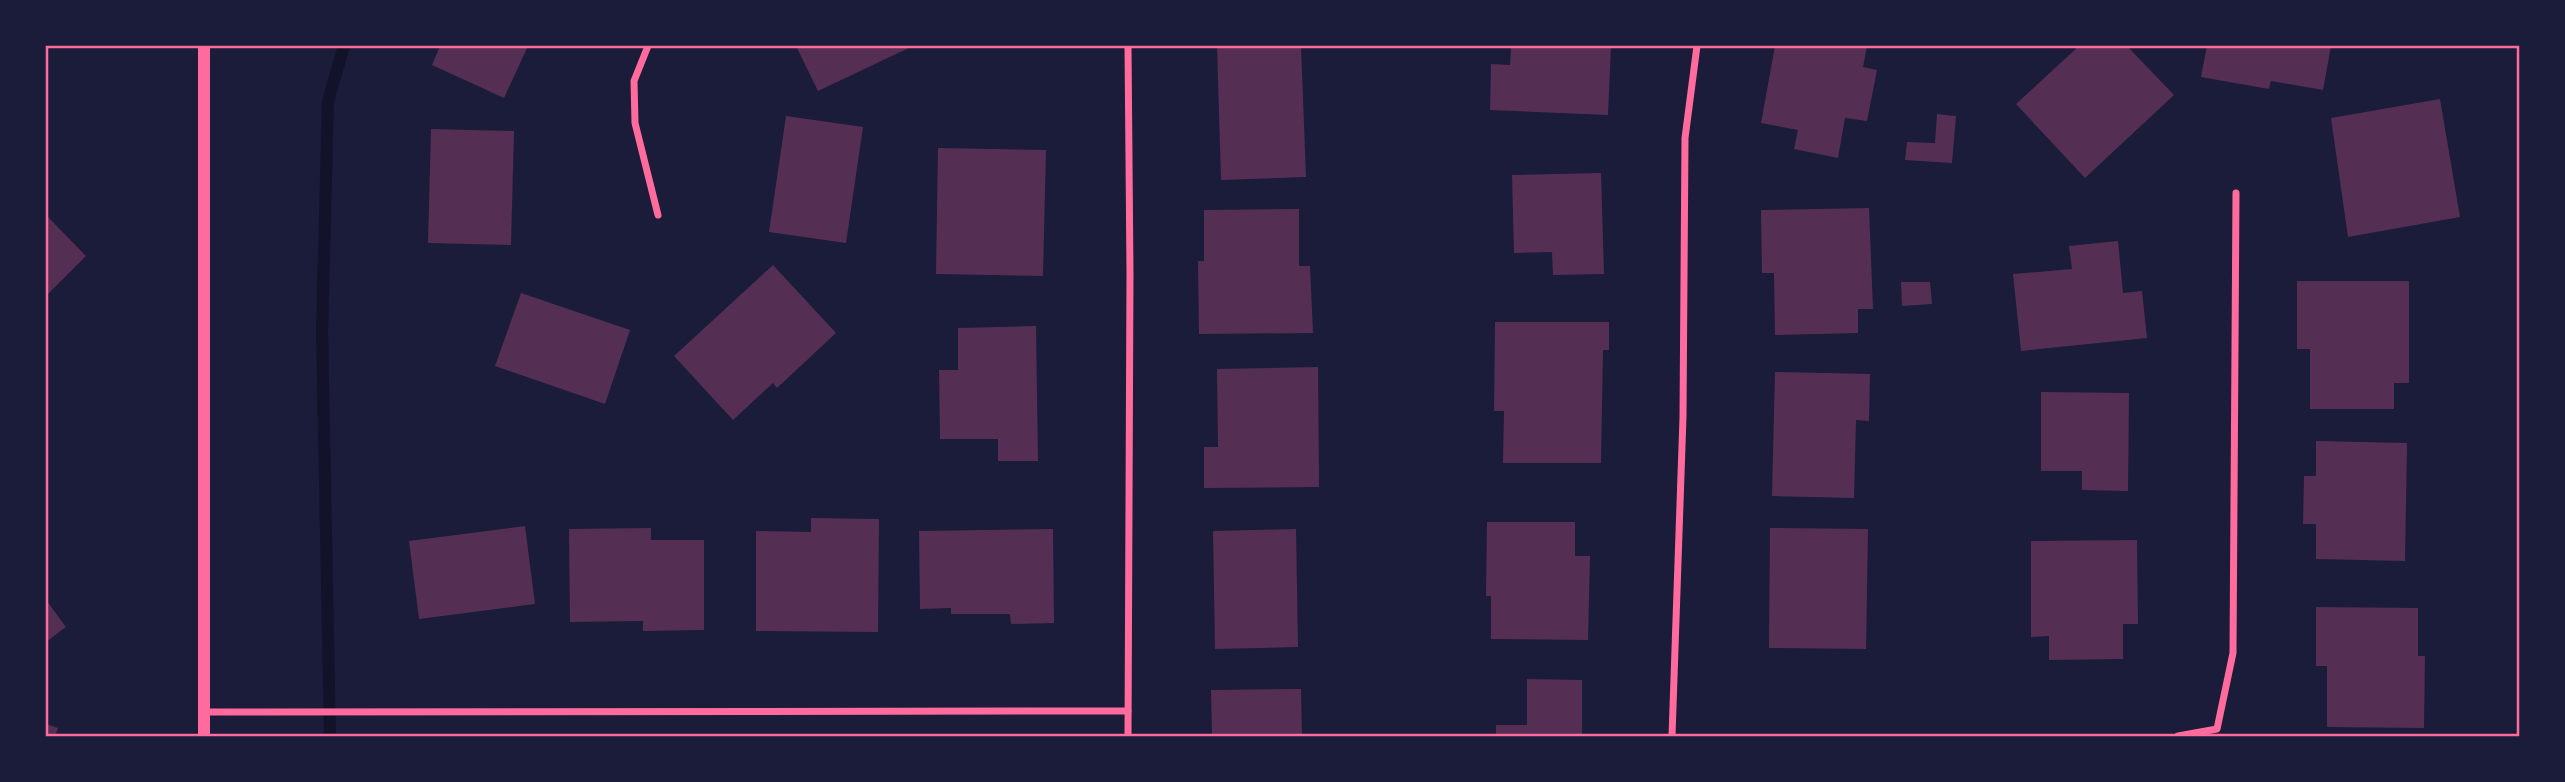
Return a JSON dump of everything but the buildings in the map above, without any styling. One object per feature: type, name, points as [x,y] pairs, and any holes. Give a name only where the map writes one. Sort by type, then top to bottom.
[{"type":"street","points":[[204,46],[204,737]]},
{"type":"street","points":[[648,46],[634,80],[635,123],[658,215]]},
{"type":"street","points":[[1128,46],[1128,737]]},
{"type":"street","points":[[1672,737],[1683,417],[1685,138],[1697,46]]},
{"type":"street","points":[[2178,737],[2217,729],[2233,653],[2235,193]]},
{"type":"street","points":[[204,712],[1128,711]]},
{"type":"waterway","points":[[330,736],[322,332],[328,101],[344,46]]}]
